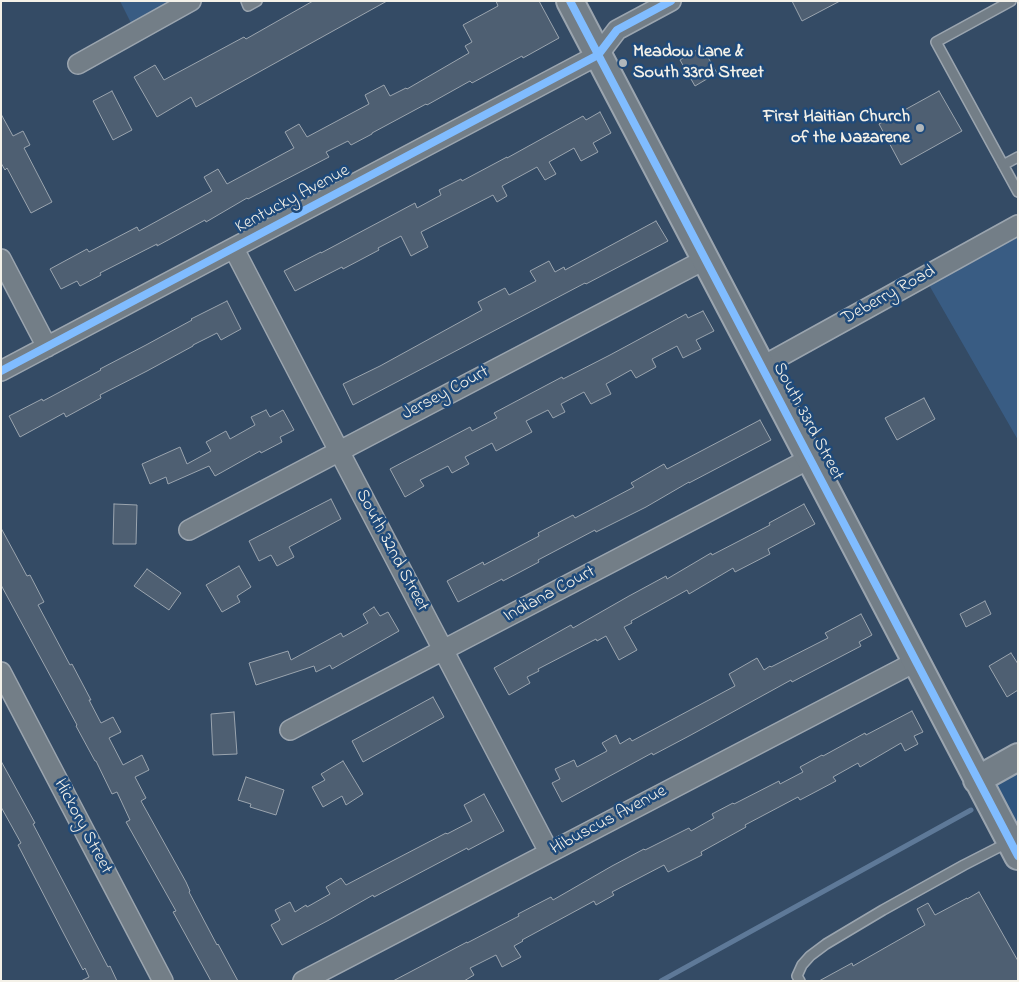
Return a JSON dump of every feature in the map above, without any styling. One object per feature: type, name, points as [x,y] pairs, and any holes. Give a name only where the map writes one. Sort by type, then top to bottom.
[{"type":"street","points":[[78,64],[191,1]]},
{"type":"street","name":"South 33rd Street","points":[[570,1],[1014,849]]},
{"type":"street","points":[[598,55],[617,30],[671,1]]},
{"type":"street","name":"Kentucky Avenue","points":[[1,371],[598,55]]},
{"type":"street","name":"Deberry Road","points":[[761,367],[1018,225]]},
{"type":"street","name":"South 32nd Street","points":[[234,249],[549,852]]},
{"type":"street","points":[[1,259],[47,347]]},
{"type":"street","name":"Jersey Court","points":[[189,530],[704,260]]},
{"type":"street","name":"Indiana Court","points":[[290,730],[809,459]]},
{"type":"street","name":"Hibuscus Avenue","points":[[303,981],[915,662]]},
{"type":"street","name":"Hickory Street","points":[[1,672],[162,981]]},
{"type":"street","points":[[977,780],[1018,757]]},
{"type":"lane","points":[[246,1],[248,6],[257,1]]},
{"type":"lane","points":[[1011,1],[936,42],[1018,192]]},
{"type":"lane","points":[[1003,165],[1018,157]]},
{"type":"lane","points":[[800,981],[797,976],[802,965],[810,956],[826,944],[883,910],[964,866],[1014,849]]},
{"type":"shaded area","points":[[120,1],[171,1],[131,23]]},
{"type":"shaded area","points":[[1018,236],[1018,440],[929,285]]},
{"type":"shaded area","points":[[1018,768],[1018,839],[989,784]]},
{"type":"building","points":[[313,1],[387,1],[196,107],[191,97],[157,117],[134,77],[155,65],[164,80],[244,37],[246,39]]},
{"type":"building","points":[[496,1],[539,1],[559,38],[472,83],[470,81],[351,145],[348,141],[326,152],[329,157],[247,198],[206,222],[205,220],[157,246],[157,244],[100,273],[101,275],[80,286],[77,281],[61,289],[50,269],[87,249],[89,252],[137,227],[139,231],[212,191],[204,177],[218,169],[227,184],[294,148],[285,132],[299,124],[307,137],[369,104],[365,95],[384,85],[390,96],[407,89],[469,53],[465,46],[472,42],[463,25],[498,6]]},
{"type":"building","points":[[792,1],[840,1],[802,21]]},
{"type":"building","points":[[702,47],[717,73],[695,86],[680,60]]},
{"type":"building","points":[[112,91],[132,130],[113,140],[93,101]]},
{"type":"building","name":"First Haitian Church of the Nazarene","points":[[939,91],[962,131],[901,165],[879,124]]},
{"type":"building","points":[[600,112],[611,133],[593,143],[598,152],[581,161],[574,148],[549,162],[556,174],[545,180],[537,167],[502,186],[507,196],[497,202],[493,195],[421,232],[428,247],[411,256],[401,236],[343,269],[342,267],[295,291],[284,271],[415,203],[417,208],[441,195],[439,190],[461,179],[462,181],[507,158],[583,116],[586,120]]},
{"type":"building","points":[[1,114],[13,136],[23,131],[30,145],[24,148],[52,202],[31,213],[7,168],[5,170],[1,163]]},
{"type":"building","points":[[656,221],[668,241],[353,405],[343,384],[482,310],[478,302],[505,288],[509,295],[536,281],[530,271],[549,261],[555,272],[564,267],[565,270]]},
{"type":"building","points":[[227,301],[241,329],[221,340],[217,333],[100,395],[101,398],[66,417],[64,413],[20,437],[9,416],[42,399],[43,401]]},
{"type":"building","points":[[703,311],[714,331],[696,340],[701,349],[683,358],[677,346],[652,359],[656,367],[636,378],[631,370],[606,384],[611,394],[591,404],[584,392],[561,404],[565,412],[553,418],[548,410],[526,421],[532,432],[496,451],[492,443],[465,457],[469,464],[452,473],[448,466],[420,480],[424,486],[405,497],[390,469],[470,427],[472,431],[497,418],[494,413],[562,377],[563,379],[610,355],[686,314],[688,318]]},
{"type":"building","points":[[924,398],[935,419],[897,440],[885,418]]},
{"type":"building","points":[[266,410],[270,417],[283,410],[294,430],[280,437],[282,442],[261,453],[260,451],[215,476],[209,466],[168,484],[166,477],[150,484],[142,464],[180,447],[187,464],[211,451],[206,442],[226,431],[230,439],[255,425],[251,417]]},
{"type":"building","points":[[760,420],[771,440],[689,482],[646,507],[596,532],[595,530],[503,581],[502,579],[458,602],[447,581],[483,562],[484,565],[539,536],[538,533],[573,515],[575,518],[634,487],[631,483],[664,464],[667,469]]},
{"type":"building","points":[[331,499],[341,519],[289,547],[294,557],[277,566],[271,555],[259,561],[249,541]]},
{"type":"building","points":[[114,504],[137,505],[136,544],[113,544]]},
{"type":"building","points":[[804,504],[815,524],[768,549],[770,554],[735,572],[733,568],[689,594],[687,590],[631,621],[632,623],[624,627],[637,650],[619,660],[606,636],[597,641],[596,639],[538,669],[539,671],[527,677],[530,683],[509,695],[494,668],[571,625],[573,628],[666,576],[667,579],[711,553],[712,555],[770,525],[769,523]]},
{"type":"building","points":[[1,528],[27,576],[30,575],[44,602],[38,605],[70,665],[72,664],[101,723],[113,717],[121,732],[109,738],[123,765],[142,755],[149,770],[135,777],[146,798],[141,801],[238,981],[211,981],[173,912],[176,911],[126,822],[130,820],[117,792],[112,794],[1,585]]},
{"type":"building","points":[[239,566],[251,587],[237,596],[240,602],[222,612],[206,585]]},
{"type":"building","points":[[147,569],[181,593],[169,610],[134,586]]},
{"type":"building","points":[[985,601],[991,614],[966,627],[960,614]]},
{"type":"building","points":[[374,607],[380,616],[388,612],[399,631],[332,669],[330,665],[316,672],[314,666],[256,685],[249,663],[288,651],[291,660],[341,633],[343,637],[368,623],[363,614]]},
{"type":"building","points":[[861,614],[872,635],[859,642],[861,646],[792,682],[791,680],[562,802],[552,783],[560,779],[555,769],[574,760],[577,767],[607,751],[602,743],[616,735],[620,744],[630,738],[632,741],[735,686],[729,674],[757,658],[764,670],[828,638],[825,633]]},
{"type":"building","points":[[1011,653],[1018,664],[1018,690],[1007,697],[989,666]]},
{"type":"building","points":[[433,697],[444,717],[363,762],[352,741]]},
{"type":"building","points":[[912,711],[923,732],[914,736],[918,744],[905,751],[901,743],[860,767],[858,763],[833,777],[836,781],[800,800],[798,797],[745,825],[746,827],[701,852],[702,855],[668,872],[664,865],[612,892],[614,895],[596,905],[594,901],[522,940],[514,946],[521,957],[502,967],[496,955],[470,968],[474,975],[464,981],[393,981],[519,916],[518,914],[551,897],[553,900],[644,849],[689,828],[691,831],[714,818],[712,814],[779,781],[780,784],[803,772],[800,767]]},
{"type":"building","points":[[234,712],[237,754],[213,755],[211,714]]},
{"type":"building","points":[[1,761],[117,981],[81,981],[89,977],[85,968],[83,970],[64,934],[18,845],[21,843],[1,807]]},
{"type":"building","points":[[343,761],[363,794],[346,805],[342,796],[323,807],[312,787],[325,780],[321,774]]},
{"type":"building","points":[[246,777],[284,790],[276,815],[250,807],[251,804],[238,800]]},
{"type":"building","points":[[484,794],[504,831],[468,850],[467,848],[374,897],[373,895],[282,945],[271,925],[280,920],[275,910],[290,902],[295,912],[306,905],[307,907],[330,894],[326,887],[341,878],[346,885],[472,821],[464,805]]},
{"type":"building","points":[[979,892],[1018,961],[1018,981],[819,981],[852,963],[853,966],[925,925],[917,909],[928,903],[935,915]]},
{"type":"waterway","points":[[661,981],[971,810]]},
{"type":"cycle path","points":[[570,1],[1018,856]]},
{"type":"cycle path","points":[[1,371],[598,55],[617,30],[671,1]]},
{"type":"place","name":"Meadow Lane & South 33rd Street","points":[[623,63]]},
{"type":"place","name":"First Haitian Church of the Nazarene","points":[[920,128]]}]
